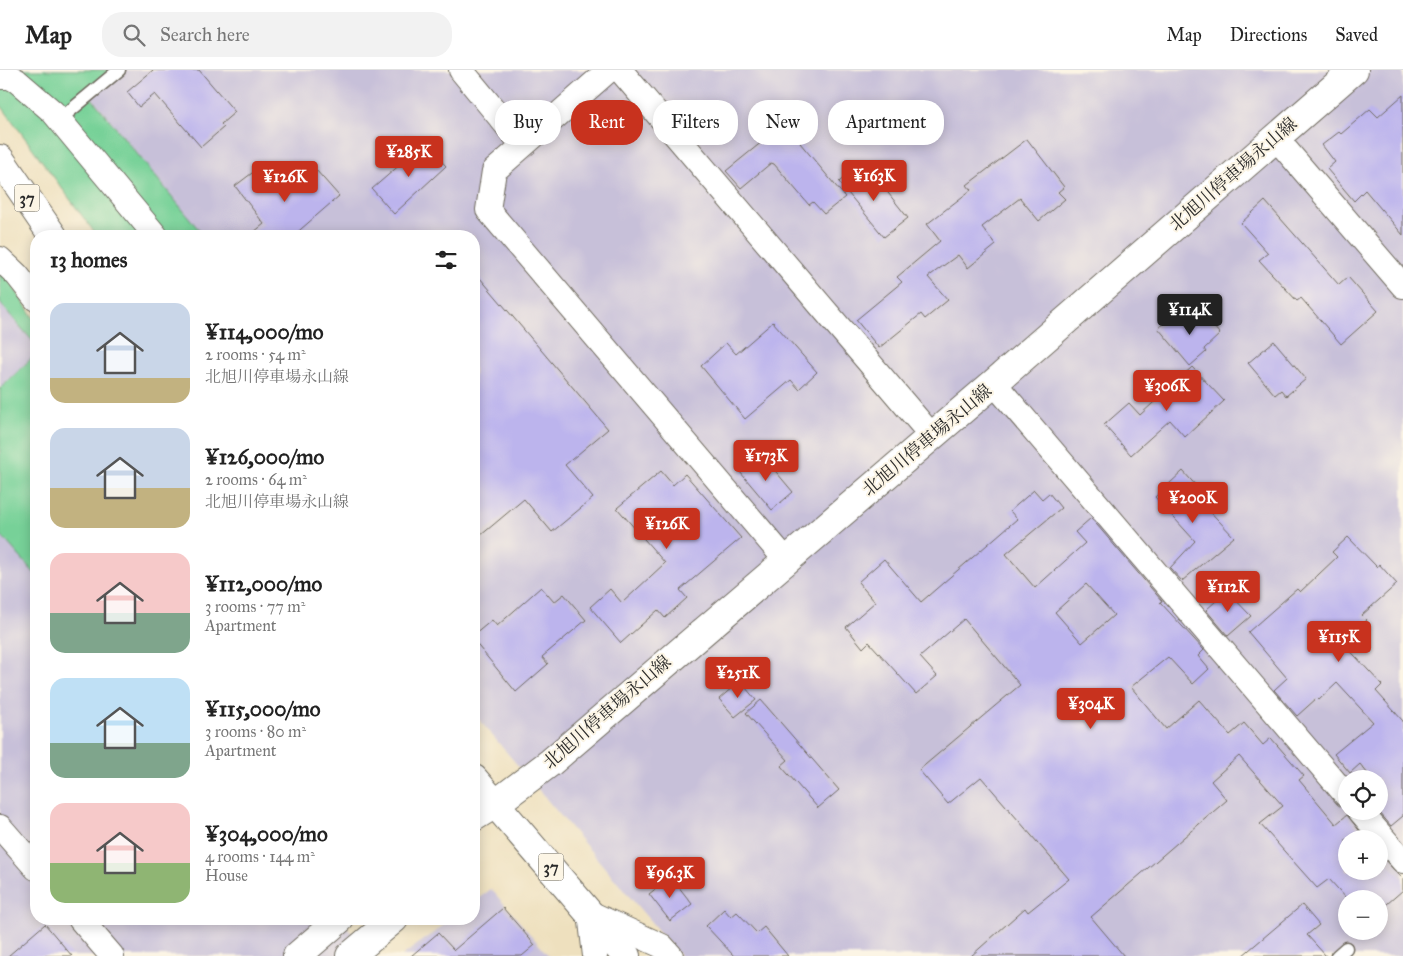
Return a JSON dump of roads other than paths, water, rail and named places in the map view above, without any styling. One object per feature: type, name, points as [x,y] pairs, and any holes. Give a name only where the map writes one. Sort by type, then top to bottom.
[{"type":"main road","name":"北旭川停車場永山線","points":[[485,811],[551,762],[994,383],[1354,70]]},
{"type":"main road","name":"37","points":[[0,159],[49,230]]},
{"type":"main road","name":"37","points":[[480,796],[485,811],[590,913],[626,956]]},
{"type":"main road","points":[[297,956],[333,925]]},
{"type":"main road","points":[[350,956],[387,925]]},
{"type":"street","points":[[460,70],[495,112]]},
{"type":"street","points":[[561,111],[609,70]]},
{"type":"street","points":[[620,70],[931,435]]},
{"type":"street","points":[[0,77],[10,77],[17,81],[59,120],[151,230]]},
{"type":"street","points":[[1275,137],[1403,286]]},
{"type":"street","points":[[521,145],[494,171],[488,210],[785,560]]},
{"type":"street","points":[[0,259],[17,275],[30,292]]},
{"type":"street","points":[[994,383],[1338,786]]},
{"type":"street","points":[[1368,820],[1403,861]]},
{"type":"street","points":[[0,827],[30,861]]},
{"type":"street","points":[[590,913],[595,956]]},
{"type":"street","points":[[590,913],[662,946],[671,956]]},
{"type":"street","points":[[85,925],[112,956]]},
{"type":"lane","points":[[59,120],[119,70]]}]
